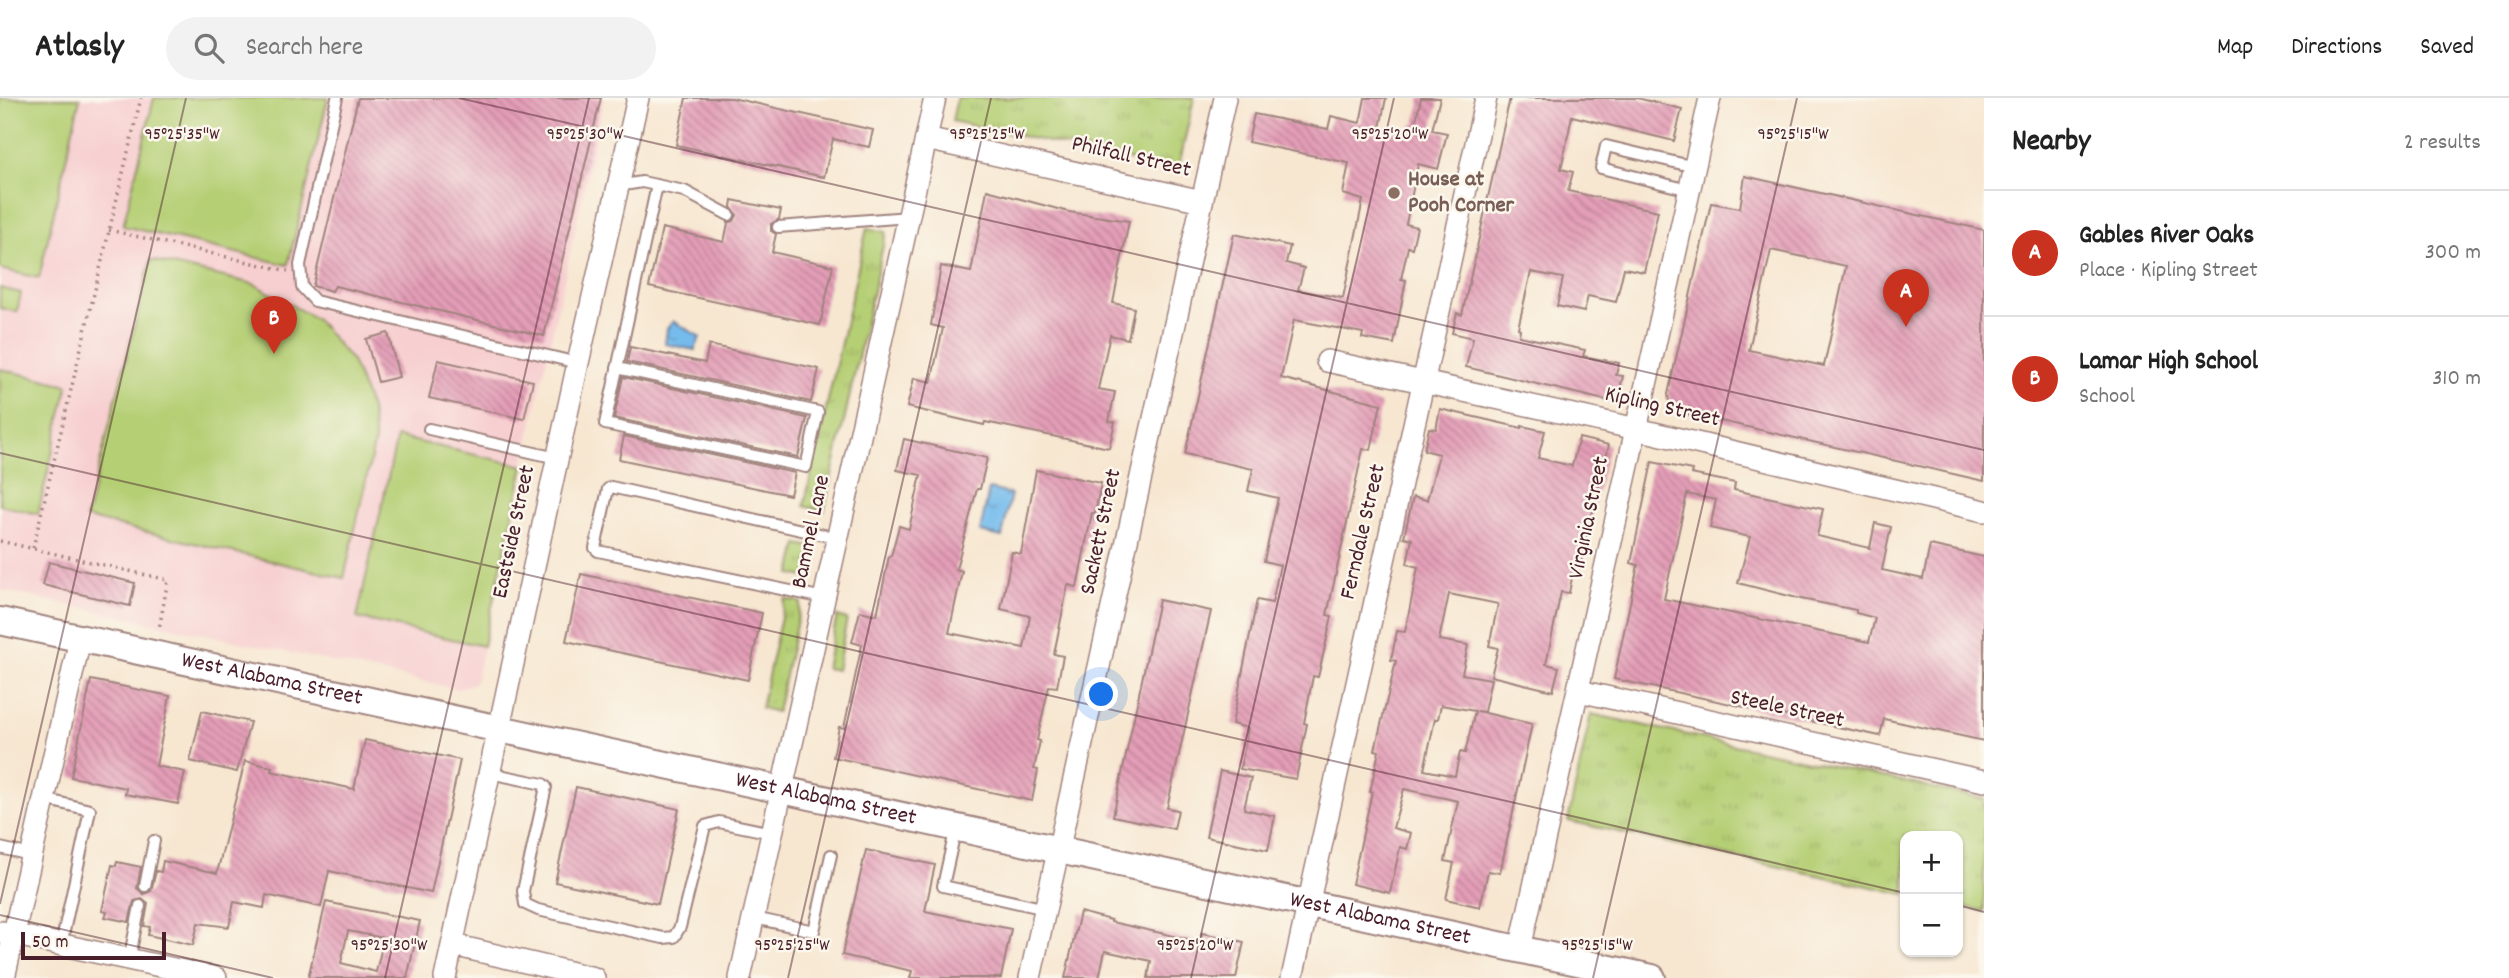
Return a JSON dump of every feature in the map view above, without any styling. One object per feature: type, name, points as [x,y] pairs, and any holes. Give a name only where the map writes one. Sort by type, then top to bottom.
[{"type":"street","name":"Eastside Street","points":[[445,978],[638,98]]},
{"type":"street","name":"Bammel Lane","points":[[740,978],[935,98]]},
{"type":"street","name":"Sackett Street","points":[[1031,978],[1225,98]]},
{"type":"street","name":"Ferndale Street","points":[[1292,978],[1486,98]]},
{"type":"street","name":"Virginia Street","points":[[1520,949],[1710,98]]},
{"type":"street","name":"Philfall Street","points":[[926,139],[1202,201]]},
{"type":"street","name":"Kipling Street","points":[[1327,360],[1637,429],[1984,511]]},
{"type":"street","name":"West Alabama Street","points":[[0,621],[1520,949],[1577,970],[1652,978]]},
{"type":"street","points":[[4,978],[7,934],[31,855],[80,639]]},
{"type":"street","name":"Steele Street","points":[[1579,691],[1984,780]]},
{"type":"street","points":[[7,934],[216,978]]},
{"type":"street","points":[[453,945],[594,978]]},
{"type":"lane","points":[[337,98],[300,265],[302,287],[314,301],[578,363]]},
{"type":"lane","points":[[1689,190],[1601,168],[1606,146],[1695,167]]},
{"type":"lane","points":[[618,186],[642,182],[684,191],[729,215]]},
{"type":"lane","points":[[617,368],[818,412],[806,467],[605,424],[617,368],[657,186]]},
{"type":"lane","points":[[778,227],[909,217]]},
{"type":"lane","points":[[429,429],[557,458]]},
{"type":"lane","points":[[824,598],[598,551],[595,548],[608,489],[611,487],[837,538]]},
{"type":"lane","points":[[490,773],[543,784],[545,787],[523,891],[525,904],[538,910],[663,938],[674,937],[680,928],[705,825],[719,822],[772,833]]},
{"type":"lane","points":[[44,799],[90,810],[61,945]]},
{"type":"lane","points":[[956,827],[943,886],[1046,909]]},
{"type":"lane","points":[[145,886],[154,841]]},
{"type":"lane","points":[[0,848],[31,855]]},
{"type":"lane","points":[[754,918],[814,931],[831,855]]},
{"type":"lane","points":[[129,960],[141,906]]},
{"type":"path","points":[[33,548],[141,98]]},
{"type":"path","points":[[109,230],[301,274]]},
{"type":"path","points":[[0,541],[168,580],[159,629]]},
{"type":"shaded area","points":[[0,98],[604,98],[475,683],[458,689],[0,590]]},
{"type":"green space","points":[[0,98],[80,98],[39,278],[0,269]]},
{"type":"green space","points":[[154,98],[328,98],[288,265],[123,226]]},
{"type":"green space","points":[[957,98],[1194,98],[1178,170],[952,121]]},
{"type":"green space","points":[[867,228],[886,232],[824,511],[804,506]]},
{"type":"green space","points":[[151,260],[254,284],[316,319],[352,361],[371,409],[375,440],[344,578],[86,518]]},
{"type":"green space","points":[[0,288],[21,293],[17,312],[0,308]]},
{"type":"green space","points":[[0,369],[68,385],[38,514],[0,505]]},
{"type":"green space","points":[[397,437],[524,466],[483,646],[357,618]]},
{"type":"green space","points":[[798,544],[812,547],[806,577],[791,574]]},
{"type":"green space","points":[[785,599],[801,602],[777,712],[761,708]]},
{"type":"green space","points":[[837,616],[847,619],[837,670],[826,668]]},
{"type":"green space","points":[[1591,714],[1984,799],[1984,911],[1963,906],[1963,831],[1900,831],[1900,893],[1568,821]]},
{"type":"water","points":[[673,321],[700,337],[695,350],[665,344],[667,329]]},
{"type":"water","points":[[989,489],[1011,494],[1002,537],[980,532]]},
{"type":"building","points":[[358,98],[601,98],[544,336],[335,286],[332,291],[313,286]]},
{"type":"building","points":[[686,98],[732,98],[873,130],[869,147],[833,139],[824,177],[676,145]]},
{"type":"building","points":[[1365,98],[1386,98],[1380,128],[1409,135],[1412,124],[1415,125],[1421,98],[1440,98],[1432,130],[1447,133],[1438,169],[1418,164],[1406,224],[1417,227],[1412,248],[1408,247],[1401,279],[1406,280],[1394,344],[1362,338],[1363,333],[1294,320],[1281,378],[1381,404],[1371,450],[1363,449],[1327,615],[1332,616],[1318,677],[1313,676],[1296,779],[1240,769],[1248,728],[1232,724],[1257,600],[1272,603],[1280,565],[1264,561],[1278,498],[1248,491],[1253,469],[1185,454],[1234,234],[1290,246],[1286,263],[1304,268],[1298,290],[1343,298],[1363,200],[1343,194],[1349,163],[1248,142],[1254,114],[1328,129],[1331,116],[1360,123]]},
{"type":"building","points":[[1510,98],[1637,98],[1682,109],[1674,141],[1572,116],[1561,169],[1573,172],[1568,191],[1658,211],[1644,272],[1624,268],[1616,302],[1588,296],[1584,312],[1557,306],[1563,278],[1531,272],[1518,328],[1519,336],[1585,350],[1583,356],[1619,363],[1616,375],[1623,376],[1617,403],[1466,367],[1473,338],[1452,333],[1457,313],[1462,315]]},
{"type":"building","points":[[1745,176],[1984,230],[1984,481],[1677,411],[1669,402],[1668,394],[1711,203],[1740,208]],"holes":[[[1771,250],[1846,266],[1824,366],[1749,350]]]},
{"type":"building","points":[[987,190],[1069,212],[1129,221],[1113,303],[1134,308],[1128,339],[1110,335],[1098,389],[1115,392],[1109,421],[1115,422],[1109,448],[985,422],[984,425],[907,407],[914,378],[931,382],[943,328],[931,325],[941,266],[971,272]]},
{"type":"building","points":[[732,200],[781,210],[779,219],[771,224],[771,231],[776,234],[772,252],[833,266],[820,325],[649,287],[662,228],[724,242],[728,223],[734,221],[737,215],[731,207]]},
{"type":"building","points":[[388,333],[399,377],[378,382],[366,339]]},
{"type":"building","points":[[709,345],[819,369],[811,402],[627,362],[630,347],[705,363]]},
{"type":"building","points":[[438,360],[533,381],[524,419],[429,398]]},
{"type":"building","points":[[623,377],[807,418],[798,457],[614,418]]},
{"type":"building","points":[[1440,409],[1545,431],[1538,458],[1572,466],[1579,438],[1609,445],[1578,574],[1573,573],[1569,593],[1561,592],[1546,664],[1559,667],[1553,691],[1491,676],[1498,648],[1489,646],[1498,604],[1449,594],[1439,640],[1468,645],[1462,674],[1491,679],[1484,712],[1477,711],[1532,724],[1500,873],[1488,871],[1480,907],[1446,899],[1454,863],[1445,861],[1458,801],[1404,789],[1393,828],[1411,833],[1407,849],[1400,847],[1390,893],[1352,884],[1372,792],[1379,751],[1375,750],[1396,661],[1391,660],[1397,631],[1405,632],[1418,567],[1407,564],[1412,539],[1404,537],[1413,497],[1427,500],[1439,454],[1424,450],[1429,428],[1436,429]],"holes":[[[1441,705],[1475,711],[1465,753],[1460,752],[1455,776],[1424,770],[1435,719],[1438,719]]]},
{"type":"building","points":[[624,436],[795,473],[790,495],[619,459]]},
{"type":"building","points":[[904,439],[987,458],[956,569],[962,571],[949,633],[1024,648],[1030,616],[1001,609],[1012,552],[1021,554],[1036,470],[1101,483],[1077,587],[1068,585],[1054,654],[1063,656],[1057,687],[1049,686],[1037,740],[1040,741],[1034,769],[1038,770],[1032,801],[833,757],[839,727],[844,728],[862,645],[852,642],[860,611],[877,615],[889,556],[899,526],[909,529],[921,475],[897,470]]},
{"type":"building","points":[[1652,462],[1735,483],[1734,490],[1823,509],[1817,536],[1870,548],[1875,523],[1891,527],[1882,570],[1923,579],[1930,545],[1984,557],[1984,741],[1884,719],[1880,736],[1614,679],[1638,565],[1631,563]],"holes":[[[1687,494],[1716,500],[1710,528],[1750,537],[1738,583],[1856,610],[1856,613],[1875,618],[1869,642],[1664,599]]]},
{"type":"building","points":[[49,562],[135,583],[130,606],[43,585]]},
{"type":"building","points":[[581,574],[762,613],[748,680],[566,641]]},
{"type":"building","points":[[1159,600],[1211,611],[1167,808],[1178,810],[1174,829],[1113,816]]},
{"type":"building","points":[[91,680],[170,696],[156,766],[185,772],[178,804],[125,794],[126,788],[71,777]]},
{"type":"building","points":[[202,711],[250,722],[237,772],[190,761]]},
{"type":"building","points":[[365,740],[460,760],[431,893],[329,871],[321,907],[266,895],[264,908],[234,902],[229,927],[198,923],[193,945],[148,935],[150,927],[144,926],[148,904],[142,899],[134,901],[129,922],[105,917],[107,912],[102,911],[112,865],[116,866],[117,862],[141,867],[137,888],[144,894],[151,891],[156,871],[161,872],[163,861],[217,873],[245,761],[272,767],[271,771],[354,789]]},
{"type":"building","points":[[1220,771],[1251,778],[1244,809],[1275,816],[1268,850],[1206,837]]},
{"type":"building","points":[[576,787],[679,809],[658,904],[555,882]]},
{"type":"building","points":[[866,850],[935,865],[925,911],[1011,929],[1001,978],[910,978],[912,971],[842,955]]},
{"type":"building","points":[[326,902],[420,921],[407,978],[308,978]],"holes":[[[348,931],[384,938],[376,972],[341,963]]]},
{"type":"building","points":[[1080,912],[1111,922],[1201,942],[1202,933],[1244,942],[1236,978],[1148,978],[1151,961],[1105,951],[1099,978],[1065,978]]},
{"type":"place","name":"House at Pooh Corner","points":[[1394,193]]},
{"type":"place","name":"Gables River Oaks","points":[[1906,327]]},
{"type":"place","name":"Lamar High School","points":[[274,354]]}]
